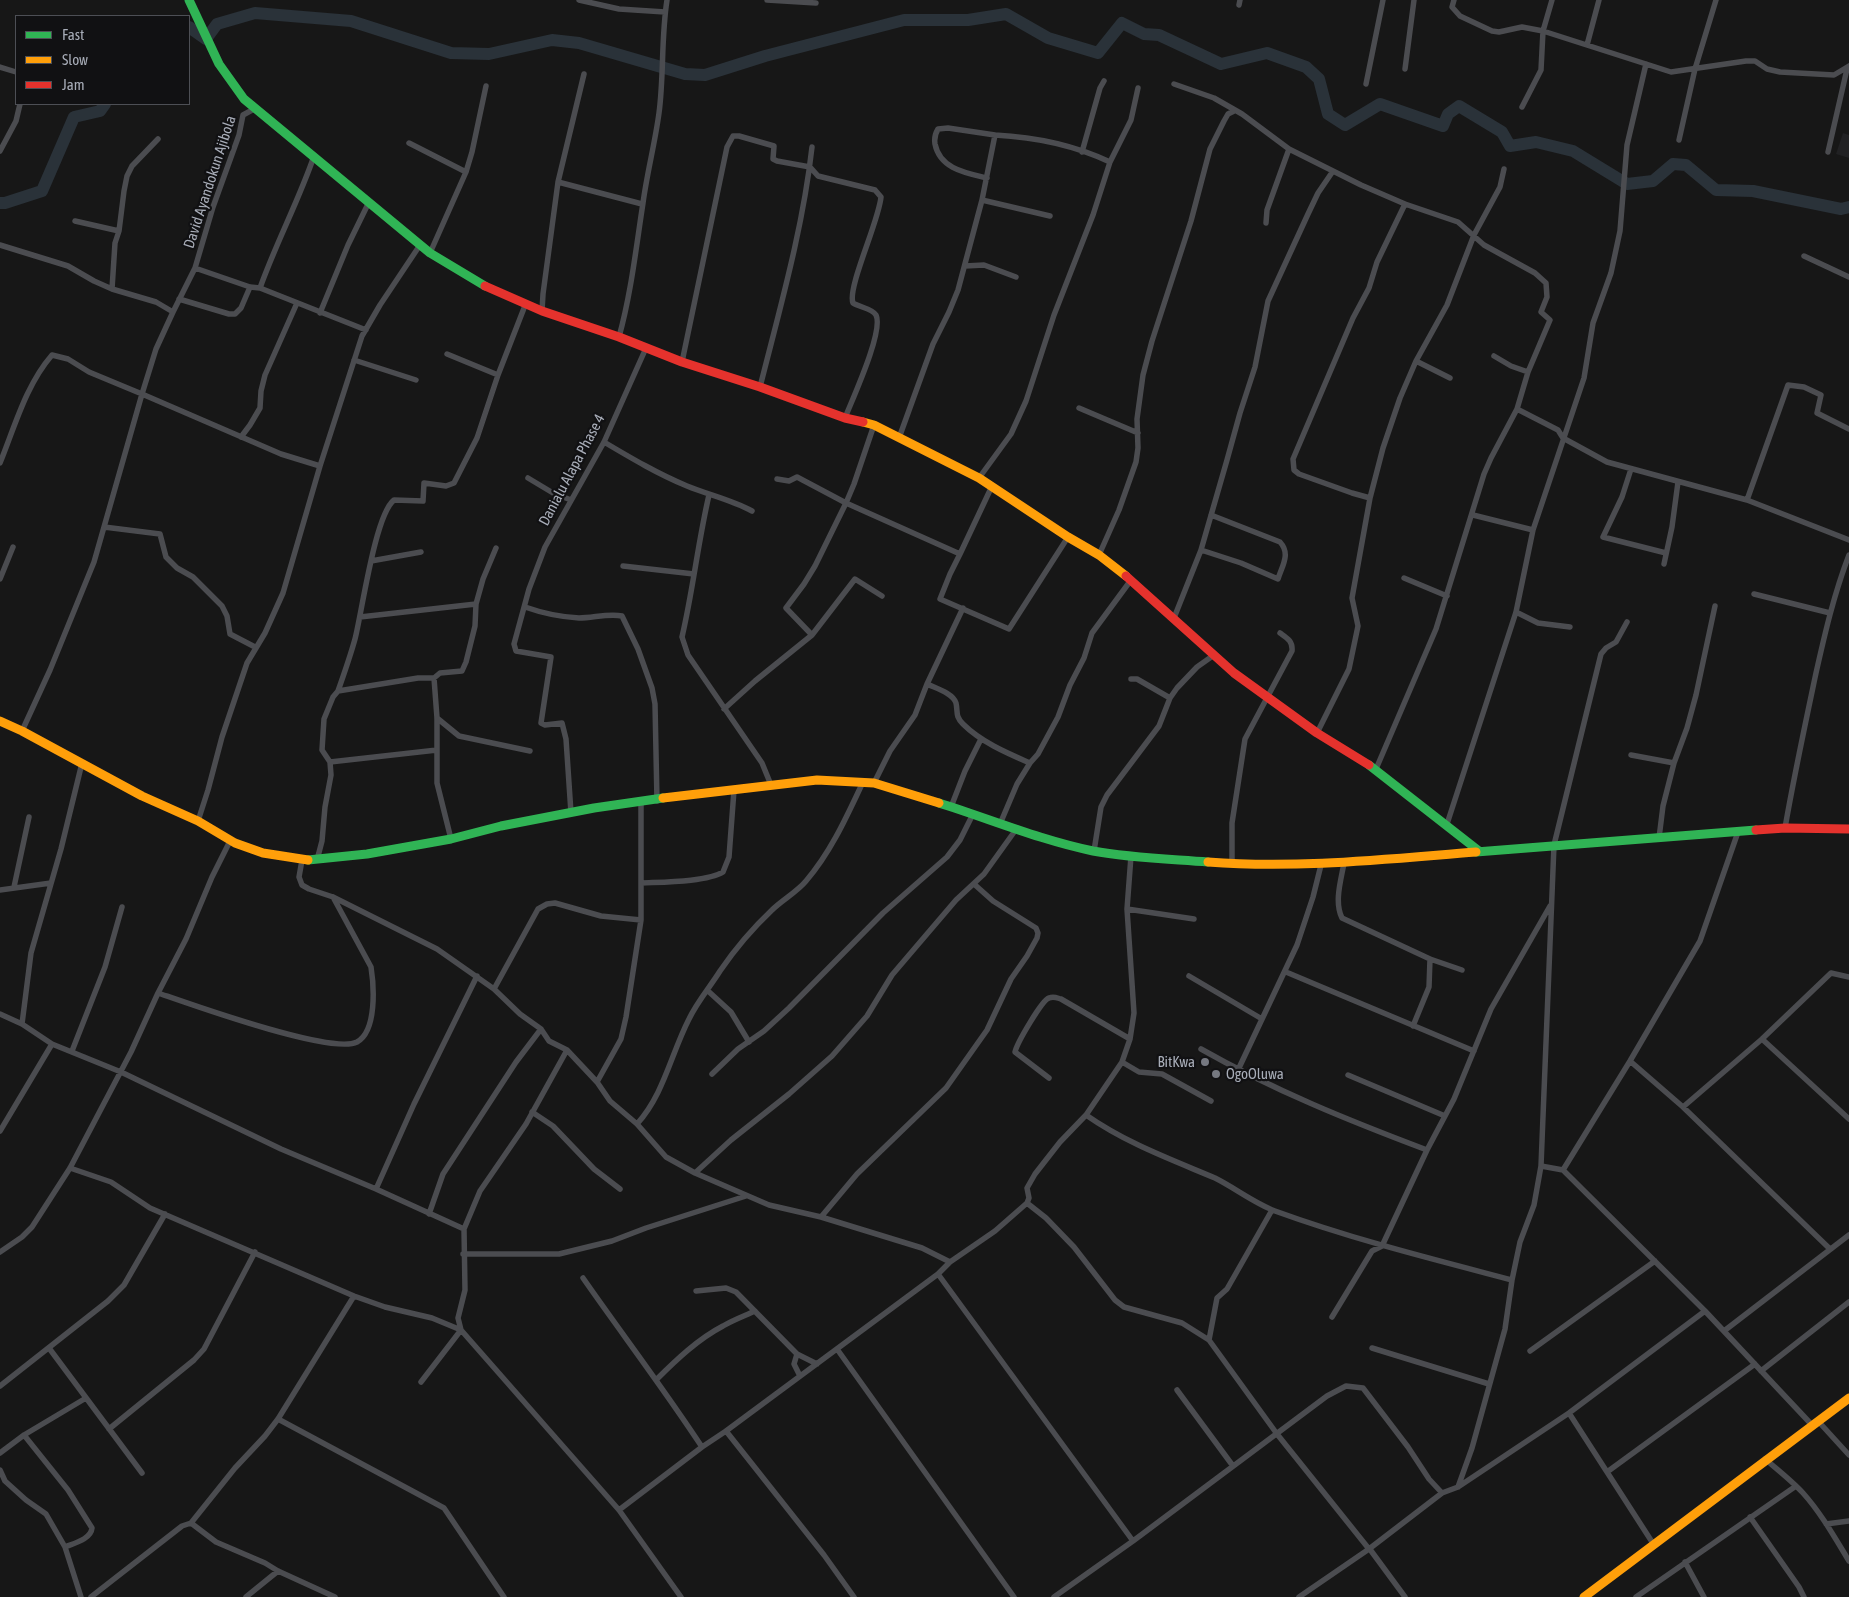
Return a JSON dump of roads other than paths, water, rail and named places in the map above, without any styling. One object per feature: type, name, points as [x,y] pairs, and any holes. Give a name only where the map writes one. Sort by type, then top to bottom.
[{"type":"street","points":[[189,0],[209,46],[219,64],[244,99],[430,253],[486,286],[542,311],[845,418],[874,425],[979,478],[1099,555],[1174,618],[1214,655],[1268,699],[1317,733],[1376,769],[1479,851]]},
{"type":"street","points":[[579,0],[619,9],[665,12]]},
{"type":"street","points":[[618,337],[625,314],[642,204],[659,114],[667,0]]},
{"type":"street","points":[[767,0],[816,2]]},
{"type":"street","points":[[1366,84],[1383,0]]},
{"type":"street","points":[[1405,70],[1414,0]]},
{"type":"street","points":[[1454,0],[1452,7],[1460,16],[1492,31],[1499,32],[1522,27],[1543,31],[1671,72],[1746,61],[1755,61],[1767,69],[1780,72],[1834,75],[1848,67]]},
{"type":"street","points":[[1522,107],[1541,70],[1543,31],[1552,0]]},
{"type":"street","points":[[1587,44],[1600,0]]},
{"type":"street","points":[[1679,140],[1695,69],[1716,0]]},
{"type":"street","points":[[1447,824],[1516,612],[1533,530],[1584,378],[1593,323],[1611,273],[1620,231],[1627,145],[1646,64]]},
{"type":"street","points":[[0,67],[15,72]]},
{"type":"street","points":[[1828,152],[1848,67]]},
{"type":"street","points":[[542,311],[542,294],[558,182],[584,74]]},
{"type":"street","points":[[1082,152],[1100,88],[1104,81]]},
{"type":"street","points":[[1174,84],[1214,98],[1242,114],[1289,149],[1332,171],[1405,204],[1458,222],[1484,245],[1535,273],[1546,283],[1547,297],[1541,312],[1550,320],[1528,372],[1517,409],[1491,458],[1436,629],[1376,769]]},
{"type":"street","points":[[430,253],[466,172],[486,86]]},
{"type":"street","points":[[979,478],[1011,434],[1026,401],[1054,315],[1093,215],[1110,162],[1131,120],[1138,88]]},
{"type":"street","points":[[0,151],[10,129],[16,121],[20,105]]},
{"type":"street","name":"David Ayandokun Ajibola","points":[[22,731],[50,670],[94,562],[113,489],[156,349],[168,320],[196,268],[213,207],[239,135],[243,116],[254,109]]},
{"type":"street","points":[[1099,555],[1119,510],[1136,462],[1137,419],[1143,375],[1152,341],[1191,221],[1210,149],[1224,120],[1228,114],[1234,111]]},
{"type":"street","points":[[987,178],[950,167],[944,162],[937,151],[935,133],[938,129],[948,128],[1038,139],[1110,162]]},
{"type":"street","points":[[899,438],[932,344],[949,312],[965,266],[982,200],[995,135]]},
{"type":"street","points":[[682,362],[712,214],[730,140],[734,136],[740,136],[774,146],[773,159],[777,161],[810,167],[818,176],[875,190],[881,196],[877,217],[851,300],[853,303],[875,313],[877,317],[877,330],[873,347],[845,418]]},
{"type":"street","points":[[112,289],[115,243],[119,231],[124,191],[128,176],[132,166],[158,139]]},
{"type":"street","points":[[409,144],[466,172]]},
{"type":"street","points":[[760,387],[794,248],[810,167],[812,147]]},
{"type":"street","points":[[1266,223],[1267,210],[1289,149]]},
{"type":"street","points":[[260,288],[314,156]]},
{"type":"street","points":[[1317,733],[1349,669],[1358,626],[1352,598],[1370,498],[1383,448],[1400,398],[1416,361],[1447,304],[1474,235],[1500,187],[1504,170]]},
{"type":"street","points":[[1174,618],[1201,550],[1255,367],[1268,301],[1318,193],[1332,171]]},
{"type":"street","points":[[558,182],[642,204]]},
{"type":"street","points":[[982,200],[1050,216]]},
{"type":"street","points":[[320,313],[348,245],[369,202]]},
{"type":"street","points":[[1370,498],[1299,474],[1294,470],[1293,460],[1353,318],[1369,288],[1377,262],[1405,204]]},
{"type":"street","points":[[75,221],[119,231]]},
{"type":"street","points":[[0,245],[68,266],[112,289],[156,302],[173,312]]},
{"type":"street","points":[[198,821],[222,737],[247,663],[265,632],[283,593],[320,466],[354,360],[366,330],[380,305],[420,245]]},
{"type":"street","points":[[1804,256],[1849,277]]},
{"type":"street","points":[[965,266],[984,265],[1016,277]]},
{"type":"street","points":[[196,268],[250,287],[260,288],[366,330]]},
{"type":"street","points":[[179,299],[235,314],[250,287]]},
{"type":"street","points":[[241,437],[260,408],[261,391],[265,375],[297,302]]},
{"type":"street","points":[[317,860],[322,841],[325,806],[331,775],[330,762],[322,750],[323,728],[328,707],[338,691],[355,640],[371,561],[386,510],[394,500],[423,501],[424,483],[446,486],[454,483],[477,438],[498,374],[526,303]]},
{"type":"street","name":"Danialu Alapa Phase 4","points":[[571,813],[566,740],[562,723],[545,725],[541,722],[551,657],[516,651],[514,648],[517,627],[538,563],[548,541],[604,442],[646,348]]},
{"type":"street","points":[[447,354],[498,374]]},
{"type":"street","points":[[0,463],[20,410],[43,365],[52,355],[68,359],[89,372],[281,454],[320,466]]},
{"type":"street","points":[[1494,356],[1511,366],[1528,372]]},
{"type":"street","points":[[354,360],[416,380]]},
{"type":"street","points":[[1416,361],[1450,378]]},
{"type":"street","points":[[1747,500],[1788,385],[1804,387],[1821,395],[1817,413],[1849,429]]},
{"type":"street","points":[[1079,408],[1138,433]]},
{"type":"street","points":[[1517,409],[1558,430],[1563,438],[1607,462],[1747,500],[1849,540]]},
{"type":"street","points":[[812,635],[786,608],[815,566],[846,503],[874,425]]},
{"type":"street","points":[[604,442],[659,473],[709,495],[739,504],[752,511]]},
{"type":"street","points":[[1631,469],[1622,497],[1603,537],[1666,553]]},
{"type":"street","points":[[777,479],[789,481],[797,477],[846,503],[960,554]]},
{"type":"street","points":[[528,478],[553,493],[570,500]]},
{"type":"street","points":[[1664,564],[1672,527],[1678,482]]},
{"type":"street","points":[[992,486],[940,599],[1009,629],[1068,536]]},
{"type":"street","points":[[709,495],[682,637],[683,645],[762,764],[771,785]]},
{"type":"street","points":[[1201,550],[1240,563],[1278,579],[1285,560],[1285,547],[1280,542],[1211,515]]},
{"type":"street","points":[[1472,515],[1533,530]]},
{"type":"street","points":[[104,527],[160,534],[166,557],[177,568],[193,577],[222,606],[227,616],[230,634],[255,647]]},
{"type":"street","points":[[0,579],[13,547]]},
{"type":"street","points":[[338,691],[418,678],[434,678],[440,673],[460,672],[464,669],[476,626],[476,604],[483,579],[496,548]]},
{"type":"street","points":[[371,561],[421,552]]},
{"type":"street","points":[[1785,828],[1800,748],[1830,613],[1838,583],[1849,555]]},
{"type":"street","points":[[624,566],[694,574]]},
{"type":"street","points":[[1404,578],[1447,596]]},
{"type":"street","points":[[724,709],[812,635],[855,579],[882,596]]},
{"type":"street","points":[[1000,824],[1017,784],[1038,754],[1058,717],[1070,685],[1084,658],[1092,633],[1130,580]]},
{"type":"street","points":[[1754,594],[1830,613]]},
{"type":"street","points":[[360,617],[476,604]]},
{"type":"street","points":[[1659,838],[1663,806],[1674,763],[1687,728],[1696,695],[1715,606]]},
{"type":"street","points":[[525,607],[559,616],[579,618],[622,616],[638,649],[652,688],[655,704],[657,801]]},
{"type":"street","points":[[874,784],[890,751],[915,715],[962,608]]},
{"type":"street","points":[[1516,612],[1538,623],[1570,627]]},
{"type":"street","points":[[1458,1487],[1472,1448],[1504,1328],[1520,1242],[1534,1205],[1541,1166],[1554,845],[1601,654],[1606,648],[1616,642],[1627,622]]},
{"type":"street","points":[[1232,864],[1232,823],[1245,739],[1292,651],[1293,645],[1280,633]]},
{"type":"street","points":[[1094,851],[1101,807],[1107,795],[1159,726],[1170,698],[1189,675],[1205,660],[1214,655]]},
{"type":"street","points":[[434,678],[437,718],[437,783],[451,839]]},
{"type":"street","points":[[1131,679],[1137,679],[1170,698]]},
{"type":"street","points":[[927,684],[952,697],[955,701],[958,718],[981,739],[1030,763]]},
{"type":"street","points":[[437,718],[452,728],[459,736],[530,751]]},
{"type":"street","points":[[0,721],[142,796],[198,821],[230,841],[263,853],[302,860],[367,854],[451,839],[501,826],[571,813],[708,792],[818,780],[874,784],[951,806],[1044,839],[1094,851],[1131,856],[1232,864],[1344,863],[1785,828],[1849,829]]},
{"type":"street","points":[[951,806],[964,771],[981,739]]},
{"type":"street","points":[[330,762],[437,750]]},
{"type":"street","points":[[1631,755],[1674,763]]},
{"type":"street","points":[[22,1024],[31,953],[82,763]]},
{"type":"street","points":[[637,1124],[658,1096],[690,1017],[722,968],[745,938],[772,910],[805,882],[818,866],[843,824],[863,782]]},
{"type":"street","points":[[642,884],[713,876],[723,872],[730,857],[734,790]]},
{"type":"street","points":[[597,1082],[621,1039],[626,1017],[640,920],[642,884],[640,803]]},
{"type":"street","points":[[712,1074],[738,1049],[764,1031],[789,1008],[883,913],[947,857],[960,840],[973,814]]},
{"type":"street","points":[[14,887],[29,817]]},
{"type":"street","points":[[695,1173],[730,1140],[789,1094],[832,1056],[867,1016],[892,975],[956,900],[984,874],[1017,828]]},
{"type":"street","points":[[1563,1170],[1630,1061],[1700,941],[1738,832]]},
{"type":"street","points":[[0,1252],[22,1237],[32,1227],[70,1168],[121,1072],[186,939],[212,877],[230,841]]},
{"type":"street","points":[[619,1510],[938,1274],[950,1262],[995,1231],[1027,1203],[1029,1198],[1027,1188],[1034,1174],[1086,1114],[1122,1062],[1130,1039],[1134,1013],[1127,909],[1131,856]]},
{"type":"street","points":[[302,860],[299,877],[302,885],[309,890],[333,897],[437,950],[494,989],[520,1014],[541,1029],[549,1041],[567,1050],[597,1082],[610,1101],[637,1124],[666,1157],[695,1173],[769,1205],[821,1217],[922,1248],[950,1262]]},
{"type":"street","points":[[1344,863],[1339,900],[1342,918],[1430,959],[1462,970]]},
{"type":"street","points":[[1238,1070],[1286,972],[1297,945],[1321,864]]},
{"type":"street","points":[[0,890],[51,883]]},
{"type":"street","points":[[821,1217],[857,1174],[946,1088],[987,1030],[1011,979],[1028,956],[1037,938],[1036,928],[993,901],[974,884]]},
{"type":"street","points":[[158,993],[286,1034],[334,1043],[355,1043],[362,1039],[369,1025],[373,1008],[372,976],[370,967],[333,897]]},
{"type":"street","points":[[494,989],[538,909],[547,904],[555,903],[601,916],[640,920]]},
{"type":"street","points":[[1332,1317],[1372,1251],[1382,1246],[1427,1150],[1454,1099],[1491,1009],[1551,904]]},
{"type":"street","points":[[72,1051],[103,975],[122,907]]},
{"type":"street","points":[[1127,909],[1194,919]]},
{"type":"street","points":[[1413,1026],[1429,987],[1430,959]]},
{"type":"street","points":[[1286,972],[1474,1051]]},
{"type":"street","points":[[1683,1107],[1762,1039],[1831,973],[1849,977]]},
{"type":"street","points":[[376,1189],[414,1104],[477,976]]},
{"type":"street","points":[[1189,976],[1262,1019]]},
{"type":"street","points":[[708,990],[731,1012],[749,1042]]},
{"type":"street","points":[[1049,1078],[1015,1052],[1019,1041],[1041,1005],[1048,998],[1061,999],[1130,1039]]},
{"type":"street","points":[[0,1014],[22,1024],[52,1044],[121,1072],[281,1149],[464,1229]]},
{"type":"street","points":[[429,1214],[443,1174],[516,1062],[541,1029]]},
{"type":"street","points":[[1762,1039],[1849,1119]]},
{"type":"street","points":[[0,1131],[52,1044]]},
{"type":"street","points":[[1201,1049],[1238,1070],[1337,1116],[1427,1150]]},
{"type":"street","points":[[461,1330],[458,1318],[465,1290],[464,1229],[480,1191],[514,1142],[567,1050]]},
{"type":"street","points":[[1630,1061],[1683,1107],[1830,1249]]},
{"type":"street","points":[[1122,1062],[1139,1072],[1162,1074],[1211,1101]]},
{"type":"street","points":[[1348,1075],[1446,1116]]},
{"type":"street","points":[[532,1112],[553,1126],[594,1169],[620,1189]]},
{"type":"street","points":[[1086,1114],[1106,1129],[1146,1150],[1217,1179],[1272,1210],[1382,1246],[1512,1280]]},
{"type":"street","points":[[1541,1166],[1563,1170],[1705,1311],[1761,1371],[1849,1455]]},
{"type":"street","points":[[70,1168],[111,1182],[150,1208],[354,1296],[385,1307],[432,1318],[461,1330],[619,1510],[681,1597]]},
{"type":"street","points":[[463,1254],[559,1254],[624,1237],[646,1228],[746,1196]]},
{"type":"street","points":[[1027,1203],[1046,1218],[1074,1247],[1115,1300],[1124,1307],[1182,1323],[1210,1340],[1276,1434],[1369,1548],[1405,1597]]},
{"type":"street","points":[[1210,1340],[1217,1298],[1227,1289],[1272,1210]]},
{"type":"street","points":[[0,1386],[108,1302],[124,1285],[165,1214]]},
{"type":"street","points":[[1724,1331],[1849,1235]]},
{"type":"street","points":[[109,1429],[194,1360],[204,1349],[255,1252]]},
{"type":"street","points":[[1530,1351],[1655,1261]]},
{"type":"street","points":[[938,1274],[1133,1541]]},
{"type":"street","points":[[583,1278],[702,1447]]},
{"type":"street","points":[[696,1291],[726,1288],[736,1292],[797,1354],[817,1364]]},
{"type":"street","points":[[91,1597],[182,1526],[191,1523],[235,1468],[278,1419],[354,1296]]},
{"type":"street","points":[[1761,1371],[1849,1302]]},
{"type":"street","points":[[656,1380],[680,1357],[716,1330],[755,1311]]},
{"type":"street","points":[[1299,1597],[1369,1548],[1442,1493],[1458,1487],[1569,1414],[1705,1311]]},
{"type":"street","points":[[421,1382],[461,1330]]},
{"type":"street","points":[[49,1348],[142,1472]]},
{"type":"street","points":[[1372,1348],[1489,1384]]},
{"type":"street","points":[[837,1349],[1014,1597]]},
{"type":"street","points":[[797,1354],[794,1364],[800,1376]]},
{"type":"street","points":[[1607,1472],[1755,1364]]},
{"type":"street","points":[[1054,1597],[1133,1541],[1327,1396],[1346,1386],[1363,1388],[1408,1447],[1429,1479],[1442,1493]]},
{"type":"street","points":[[1177,1390],[1234,1466]]},
{"type":"street","points":[[0,1453],[24,1435],[86,1398]]},
{"type":"street","points":[[1584,1597],[1765,1459],[1849,1398]]},
{"type":"street","points":[[1569,1414],[1654,1545]]},
{"type":"street","points":[[278,1419],[444,1508],[504,1597]]},
{"type":"street","points":[[726,1431],[824,1555],[854,1597]]},
{"type":"street","points":[[24,1435],[68,1490],[92,1528],[88,1536],[66,1547]]},
{"type":"street","points":[[1765,1459],[1796,1486],[1826,1524],[1849,1561]]},
{"type":"street","points":[[0,1470],[5,1481],[26,1500],[46,1514],[66,1547],[81,1597]]},
{"type":"street","points":[[1636,1597],[1796,1486]]},
{"type":"street","points":[[1750,1517],[1804,1597]]},
{"type":"street","points":[[1826,1524],[1849,1521]]},
{"type":"street","points":[[191,1523],[216,1542],[335,1597]]},
{"type":"street","points":[[1686,1562],[1704,1597]]},
{"type":"street","points":[[246,1597],[278,1571]]},
{"type":"waterway","points":[[190,28],[206,39],[217,24],[255,13],[351,21],[451,53],[489,54],[552,40],[579,43],[685,74],[705,75],[765,56],[904,20],[968,20],[1006,14],[1048,38],[1098,53],[1122,23],[1144,34],[1159,35],[1221,64],[1267,53],[1306,67],[1319,79],[1328,114],[1345,125],[1380,104],[1443,126],[1448,114],[1459,106],[1502,132],[1510,146],[1536,142],[1573,151],[1627,184],[1653,181],[1673,164],[1686,165],[1716,190],[1753,191],[1841,209],[1849,207]]},
{"type":"waterway","points":[[0,203],[42,191],[74,117],[100,111],[104,105]]},
{"type":"place","name":"BitKwa","points":[[1205,1062]]},
{"type":"place","name":"OgoOluwa","points":[[1216,1074]]}]
